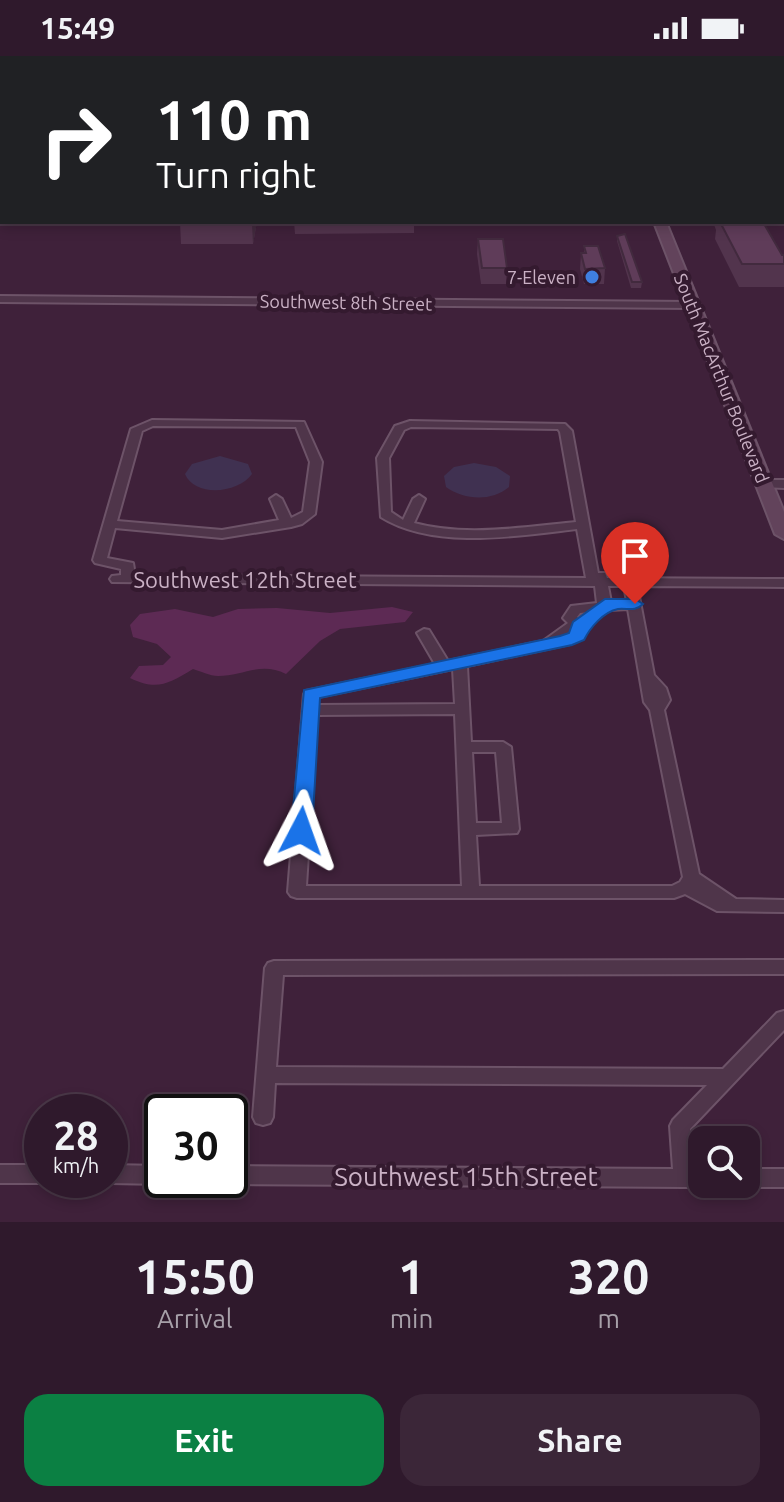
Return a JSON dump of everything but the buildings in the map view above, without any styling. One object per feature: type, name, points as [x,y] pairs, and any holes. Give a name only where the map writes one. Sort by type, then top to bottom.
[{"type":"main road","name":"South MacArthur Boulevard","points":[[661,224],[784,534]]},
{"type":"street","name":"Southwest 8th Street","points":[[0,299],[692,305]]},
{"type":"street","points":[[143,424],[300,424],[316,462],[309,514],[287,524],[222,534],[111,524],[137,429],[143,424]]},
{"type":"street","points":[[583,525],[474,536],[407,524],[385,514],[383,458],[403,426],[561,426],[566,431],[583,525],[605,608],[579,626],[577,636],[311,694],[297,892],[674,892],[688,882]]},
{"type":"street","points":[[764,484],[784,484]]},
{"type":"street","points":[[276,499],[287,524]]},
{"type":"street","points":[[407,524],[419,499]]},
{"type":"street","name":"Southwest 12th Street","points":[[111,524],[100,560],[128,566],[122,579],[784,576]]},
{"type":"street","name":"Southwest 12th Street","points":[[596,579],[784,583]]},
{"type":"street","points":[[630,582],[688,882],[717,905],[784,906]]},
{"type":"street","points":[[605,604],[635,604]]},
{"type":"street","points":[[424,633],[452,665],[462,709],[471,892]]},
{"type":"street","points":[[310,710],[462,709]]},
{"type":"street","points":[[464,747],[503,747],[511,829],[468,829]]},
{"type":"street","points":[[263,1117],[274,968],[784,967]]},
{"type":"street","points":[[688,1158],[680,1126],[784,1018]]},
{"type":"street","points":[[266,1075],[725,1077]]},
{"type":"street","points":[[0,1174],[24,1174]]},
{"type":"street","name":"Southwest 15th Street","points":[[248,1175],[688,1178]]},
{"type":"street","points":[[760,1178],[784,1178]]},
{"type":"shaded area","points":[[220,456],[248,464],[252,474],[228,489],[207,490],[190,482],[185,474],[192,464]]},
{"type":"shaded area","points":[[474,463],[496,467],[510,476],[509,487],[494,495],[478,498],[461,495],[446,487],[444,476],[454,467]]},
{"type":"shaded area","points":[[392,607],[413,612],[405,622],[340,629],[320,641],[286,674],[260,669],[218,676],[193,669],[169,682],[155,685],[130,678],[139,666],[163,665],[171,657],[157,644],[133,637],[130,625],[140,614],[175,609],[213,617],[238,609],[277,608],[330,613]]},
{"type":"place","name":"7-Eleven","points":[[592,277]]},
{"type":"route","points":[[301,831],[311,694],[565,641],[577,636],[579,626],[605,608],[605,604],[635,604]]}]
